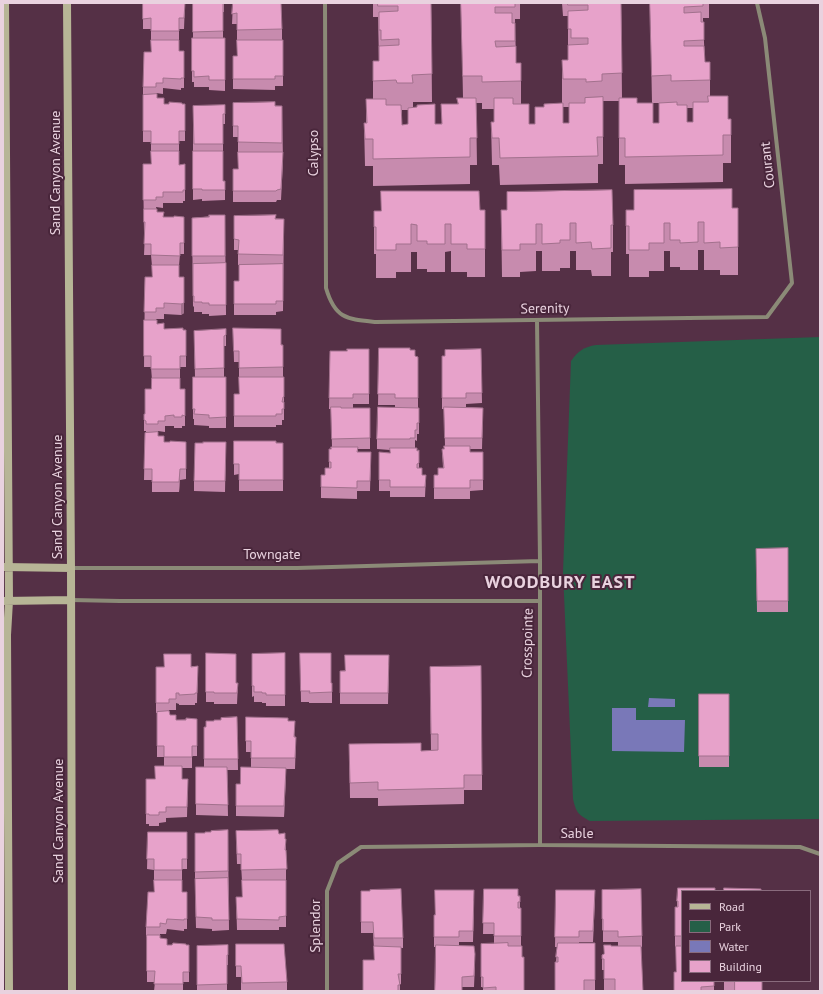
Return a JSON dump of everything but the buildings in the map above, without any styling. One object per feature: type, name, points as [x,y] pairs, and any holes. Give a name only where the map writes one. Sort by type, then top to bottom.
[{"type":"main road","points":[[5,3],[8,991]]},
{"type":"main road","name":"Sand Canyon Avenue","points":[[67,3],[72,600],[72,991]]},
{"type":"main road","name":"Towngate","points":[[6,567],[71,568]]},
{"type":"main road","points":[[6,601],[72,600]]},
{"type":"street","name":"Calypso","points":[[326,3],[326,288],[330,302]]},
{"type":"street","name":"Courant","points":[[757,3],[765,38],[792,282],[767,317]]},
{"type":"street","name":"Serenity","points":[[330,302],[339,313],[349,319],[376,322],[767,317]]},
{"type":"street","name":"Crosspointe","points":[[537,320],[540,561],[540,845]]},
{"type":"street","name":"Towngate","points":[[71,568],[297,568],[540,561]]},
{"type":"street","points":[[72,600],[540,601]]},
{"type":"street","name":"Sable","points":[[338,863],[361,846],[540,845],[800,847],[820,854]]},
{"type":"street","name":"Splendor","points":[[327,991],[327,891],[338,863]]},
{"type":"green space","points":[[820,337],[820,819],[590,821],[578,813],[573,799],[563,572],[571,361],[582,350],[596,345]]},
{"type":"water","points":[[649,698],[675,699],[675,707],[648,707]]},
{"type":"water","points":[[612,708],[636,708],[636,720],[685,720],[684,752],[612,751]]},
{"type":"district","name":"WOODBURY EAST","points":[[560,583]]}]
